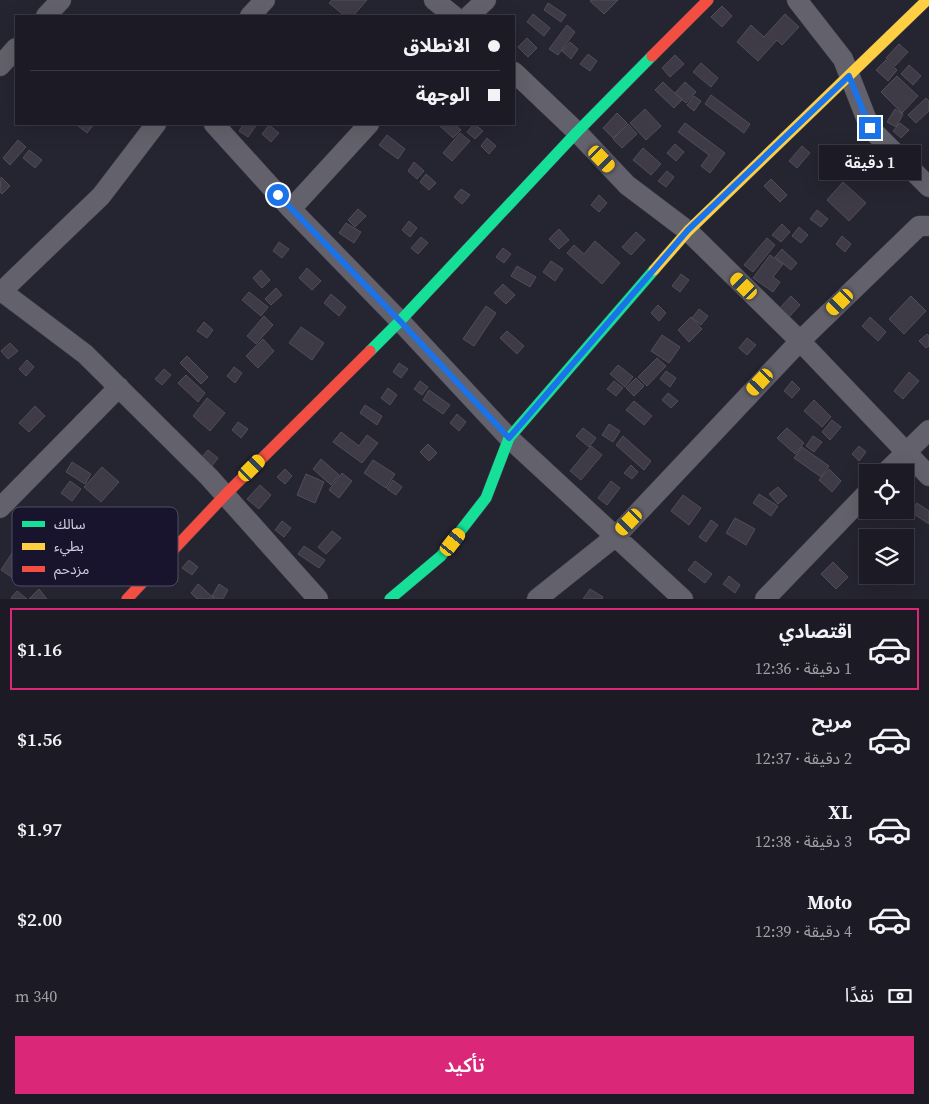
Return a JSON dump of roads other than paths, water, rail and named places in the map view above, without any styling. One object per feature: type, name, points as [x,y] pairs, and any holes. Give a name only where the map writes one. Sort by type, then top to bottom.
[{"type":"street","points":[[47,15],[61,0]]},
{"type":"street","points":[[251,15],[265,0]]},
{"type":"street","points":[[434,0],[453,15]]},
{"type":"street","points":[[470,15],[486,0]]},
{"type":"street","points":[[178,544],[400,321],[577,132],[708,0]]},
{"type":"street","points":[[797,0],[843,58],[870,128],[929,187]]},
{"type":"street","points":[[390,599],[442,556],[486,498],[509,438],[688,230],[927,0]]},
{"type":"street","points":[[0,66],[15,49]]},
{"type":"street","points":[[515,73],[577,132],[627,185],[688,230],[800,340],[929,476]]},
{"type":"street","points":[[155,125],[101,196],[0,292],[85,354],[209,477],[318,599]]},
{"type":"street","points":[[215,125],[291,209],[400,321],[509,438],[683,599]]},
{"type":"street","points":[[291,209],[368,125]]},
{"type":"street","points":[[537,599],[616,536],[800,340],[919,226],[929,226]]},
{"type":"street","points":[[0,508],[119,387]]},
{"type":"street","points":[[894,464],[929,430]]},
{"type":"street","points":[[765,599],[859,501]]},
{"type":"street","points":[[126,599],[138,586]]}]
